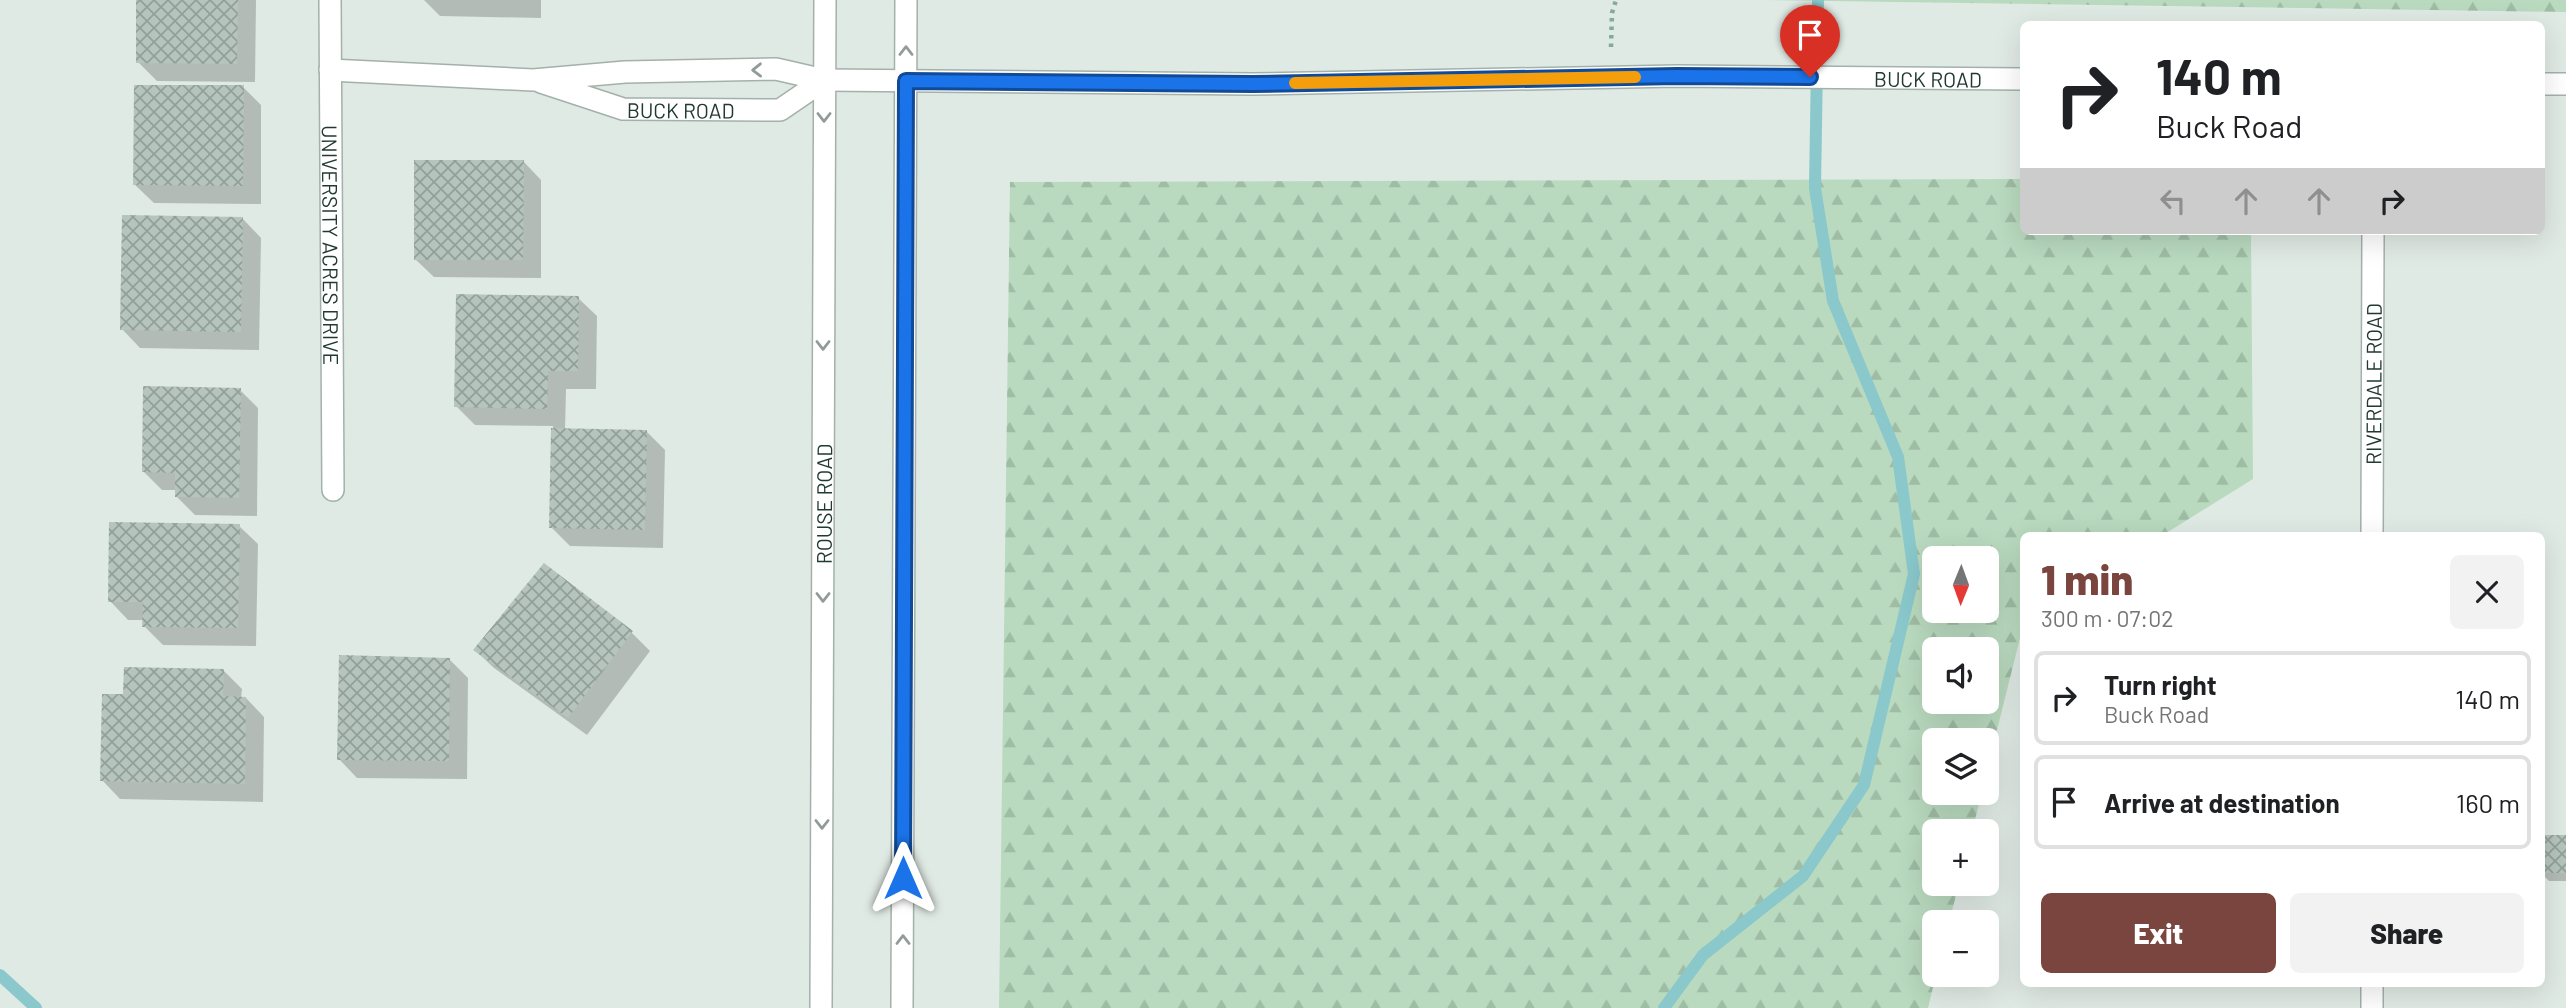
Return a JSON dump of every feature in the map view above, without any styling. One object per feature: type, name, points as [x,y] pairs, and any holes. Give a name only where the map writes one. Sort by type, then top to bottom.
[{"type":"street","name":"UNIVERSITY ACRES DRIVE","points":[[331,0],[333,490]]},
{"type":"street","name":"ROUSE ROAD","points":[[821,1008],[825,0]]},
{"type":"street","points":[[902,1008],[906,0]]},
{"type":"street","name":"BUCK ROAD","points":[[330,70],[533,80],[625,72],[776,69],[824,80],[1253,84],[1677,76],[2020,79]]},
{"type":"street","points":[[623,109],[625,72]]},
{"type":"street","name":"BUCK ROAD","points":[[533,80],[623,109],[780,110],[824,80]]},
{"type":"street","points":[[2545,83],[2566,84]]},
{"type":"street","name":"RIVERDALE ROAD","points":[[2372,532],[2373,235]]},
{"type":"street","points":[[2372,987],[2372,1008]]},
{"type":"path","points":[[1611,47],[1612,13],[1616,0]]},
{"type":"green space","points":[[1764,0],[2566,0],[2566,12]]},
{"type":"green space","points":[[2020,179],[2020,235],[2251,235],[2253,479],[2168,532],[2020,532],[2020,638],[1998,728],[1922,728],[1922,805],[1979,805],[1975,819],[1922,819],[1922,896],[1956,896],[1952,910],[1922,910],[1922,987],[1933,987],[1928,1008],[999,1008],[1010,182]]},
{"type":"building","points":[[136,0],[238,0],[237,64],[136,63]]},
{"type":"building","points":[[134,85],[244,85],[243,186],[133,185]]},
{"type":"building","points":[[414,160],[524,160],[523,260],[414,260]]},
{"type":"building","points":[[122,215],[243,217],[241,332],[120,330]]},
{"type":"building","points":[[456,294],[579,296],[578,371],[548,371],[547,409],[454,407]]},
{"type":"building","points":[[143,386],[241,388],[239,498],[175,497],[175,473],[142,472]]},
{"type":"building","points":[[551,428],[647,430],[645,530],[549,528]]},
{"type":"building","points":[[109,522],[240,524],[238,628],[142,627],[143,602],[108,602]]},
{"type":"building","points":[[544,563],[633,631],[568,718],[473,650]]},
{"type":"building","points":[[339,655],[450,658],[449,761],[337,760]]},
{"type":"building","points":[[124,667],[224,669],[223,696],[246,697],[245,784],[100,781],[102,694],[123,694]]},
{"type":"building","points":[[2545,835],[2566,835],[2566,873],[2545,873]]},
{"type":"waterway","points":[[1664,1008],[1703,955],[1803,876],[1864,785],[1914,574],[1898,457],[1833,301],[1815,188],[1818,0]]},
{"type":"waterway","points":[[0,975],[36,1008]]},
{"type":"slow traffic","points":[[1295,83],[1635,77]]},
{"type":"route","points":[[903,878],[906,81],[1253,84],[1677,76],[1810,77]]}]
